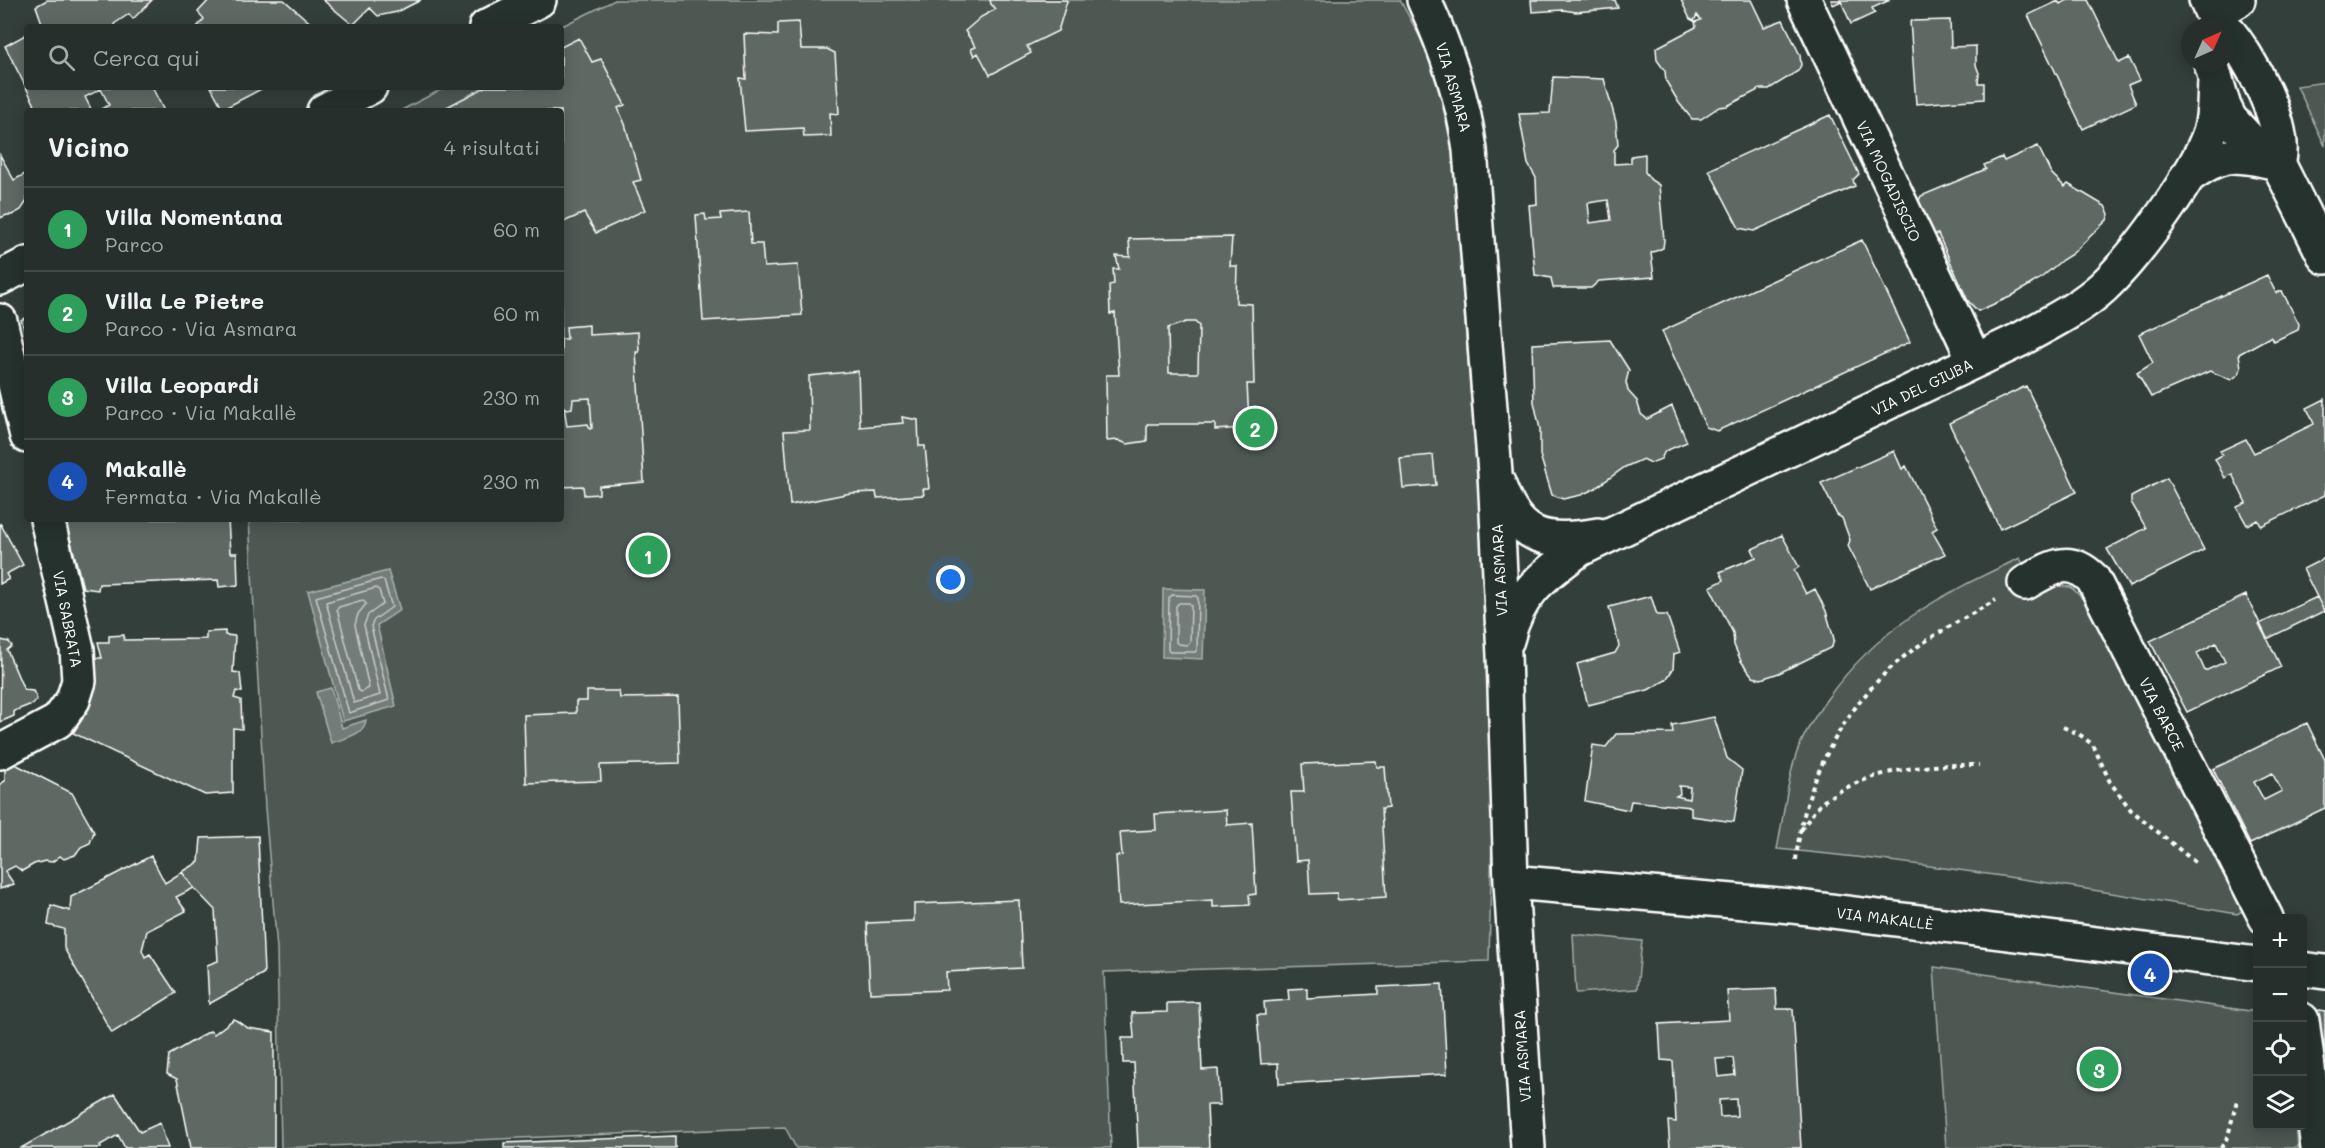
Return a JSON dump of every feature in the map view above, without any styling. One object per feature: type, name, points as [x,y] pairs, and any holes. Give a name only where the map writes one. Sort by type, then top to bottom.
[{"type":"street","points":[[492,24],[539,0]]},
{"type":"street","name":"VIA ASMARA","points":[[1424,0],[1452,69],[1468,131],[1495,473],[1504,656],[1511,882],[1528,1148]]},
{"type":"street","name":"VIA MOGADISCIO","points":[[1804,0],[1975,361]]},
{"type":"street","points":[[2220,16],[2244,52],[2264,92],[2280,140],[2278,163]]},
{"type":"street","points":[[2213,72],[2230,119],[2257,148],[2278,163],[2325,257]]},
{"type":"street","name":"VIA DEL GIUBA","points":[[1504,656],[1516,610],[1532,589],[1580,549],[2041,328],[2070,311],[2102,287],[2137,248],[2186,178],[2210,131],[2214,114],[2213,72]]},
{"type":"street","points":[[330,108],[364,90]]},
{"type":"street","name":"VIA DEL GIUBA","points":[[2186,178],[2213,160],[2224,157],[2245,156],[2278,163]]},
{"type":"street","points":[[0,278],[24,266]]},
{"type":"street","points":[[0,321],[24,423]]},
{"type":"street","name":"VIA DEL GIUBA","points":[[1495,473],[1511,511],[1535,534],[1545,538],[1568,540],[1611,534]]},
{"type":"street","name":"VIA SABRATA","points":[[0,752],[58,722],[73,700],[79,681],[77,650],[47,522]]},
{"type":"street","name":"VIA BARCE","points":[[2025,583],[2058,566],[2072,566],[2084,570],[2093,579],[2264,914]]},
{"type":"street","name":"VIA MAKALLÈ","points":[[1511,882],[1791,906],[2253,963]]},
{"type":"street","points":[[2307,970],[2325,972]]},
{"type":"street","points":[[2302,1022],[2318,1148]]},
{"type":"path","points":[[1796,860],[1798,833],[1816,778],[1833,742],[1868,693],[1895,664],[1930,639],[2025,583]]},
{"type":"path","points":[[2063,727],[2079,734],[2093,745],[2110,782],[2131,810],[2200,866]]},
{"type":"path","points":[[1798,833],[1822,802],[1860,780],[1896,771],[1979,765]]},
{"type":"path","points":[[2221,1148],[2228,1136],[2237,1100]]},
{"type":"shaded area","points":[[615,0],[1400,0],[1456,105],[1461,273],[1495,704],[1489,961],[1104,972],[1111,1148],[796,1148],[785,1127],[281,1148],[277,949],[265,808],[249,522],[564,522],[564,108],[406,108],[440,90],[564,90],[564,25]]},
{"type":"shaded area","points":[[2325,82],[2325,146],[2297,86]]},
{"type":"shaded area","points":[[2020,558],[2036,592],[2055,586],[2071,587],[2084,600],[2250,907],[2237,914],[1951,869],[1777,849],[1790,777],[1799,747],[1818,712],[1847,674],[1868,651],[1913,615],[1964,585]]},
{"type":"shaded area","points":[[1573,934],[1642,941],[1637,989],[1576,993]]},
{"type":"shaded area","points":[[1934,967],[2253,1011],[2253,1130],[2296,1130],[2298,1148],[1946,1148]]},
{"type":"water","points":[[388,571],[400,610],[377,625],[396,706],[343,721],[308,591]]},
{"type":"water","points":[[1163,589],[1205,590],[1203,659],[1162,657]]},
{"type":"water","points":[[331,688],[342,728],[366,720],[362,730],[331,743],[316,692]]},
{"type":"building","points":[[47,0],[152,0],[133,19],[129,14],[114,24],[42,24],[36,6]]},
{"type":"building","points":[[209,0],[284,0],[312,24],[200,24],[204,19],[198,12]]},
{"type":"building","points":[[323,0],[421,0],[397,12],[378,16],[370,8],[352,24]]},
{"type":"building","points":[[990,0],[1067,1],[1058,31],[1027,46],[1031,53],[990,75],[978,53],[974,56],[971,49],[976,47],[965,31],[981,17],[996,9]]},
{"type":"building","points":[[1531,0],[1615,0],[1618,8],[1576,12],[1563,10],[1532,12]]},
{"type":"building","points":[[1681,0],[1751,0],[1764,27],[1783,20],[1800,55],[1801,65],[1798,71],[1769,89],[1760,89],[1727,106],[1719,107],[1701,119],[1692,119],[1679,103],[1666,81],[1665,71],[1657,60],[1656,48],[1696,27],[1695,22],[1701,20],[1697,15],[1694,21],[1690,19]]},
{"type":"building","points":[[1831,0],[1890,0],[1872,8],[1875,13],[1851,24],[1841,1],[1833,5]]},
{"type":"building","points":[[2068,0],[2088,0],[2119,63],[2129,58],[2140,80],[2128,85],[2136,104],[2083,129],[2028,15],[2058,1],[2060,4]]},
{"type":"building","points":[[1950,20],[1951,47],[1976,46],[1978,83],[1984,83],[1984,99],[1916,104],[1910,21]]},
{"type":"building","points":[[799,22],[801,49],[827,49],[835,53],[839,114],[830,113],[831,136],[804,137],[803,128],[745,131],[740,78],[746,79],[744,34],[778,35],[778,23]]},
{"type":"building","points":[[24,36],[24,83],[5,46]]},
{"type":"building","points":[[579,38],[592,62],[601,59],[625,105],[618,108],[641,180],[633,182],[645,210],[596,233],[584,213],[564,222],[564,108],[445,108],[479,90],[564,90],[564,46]]},
{"type":"building","points":[[1553,77],[1604,79],[1616,122],[1618,145],[1614,150],[1614,164],[1631,163],[1631,156],[1645,154],[1645,172],[1659,185],[1664,240],[1663,248],[1651,253],[1654,277],[1599,281],[1591,288],[1553,288],[1551,278],[1535,275],[1529,205],[1537,204],[1536,178],[1528,164],[1519,114],[1550,113]],"holes":[[[1608,200],[1611,220],[1590,223],[1588,203]]]},
{"type":"building","points":[[27,90],[99,90],[85,97],[90,108],[36,108]]},
{"type":"building","points":[[102,90],[154,90],[162,108],[104,108],[109,105]]},
{"type":"building","points":[[213,90],[259,90],[225,108],[222,108]]},
{"type":"building","points":[[1830,115],[1859,174],[1853,180],[1855,186],[1754,231],[1739,228],[1709,170]]},
{"type":"building","points":[[2038,146],[2051,173],[2065,187],[2068,184],[2105,206],[2109,214],[2107,220],[2072,254],[2041,278],[2010,297],[1978,311],[1968,301],[1938,234],[1933,234],[1928,228],[1917,204],[1921,196],[1986,169],[1984,165],[2002,157],[2004,161]]},
{"type":"building","points":[[0,155],[14,180],[24,175],[24,206],[12,215],[0,218]]},
{"type":"building","points":[[749,212],[751,244],[762,244],[764,267],[798,265],[802,315],[703,321],[696,215],[705,214],[706,220],[721,219],[720,214]]},
{"type":"building","points":[[1232,237],[1230,266],[1237,266],[1236,303],[1252,304],[1254,384],[1247,384],[1249,421],[1242,428],[1215,430],[1215,424],[1147,424],[1147,441],[1127,444],[1118,440],[1107,441],[1106,375],[1119,375],[1115,313],[1110,314],[1109,285],[1114,284],[1113,269],[1119,269],[1116,256],[1130,257],[1129,239]],"holes":[[[1186,322],[1195,322],[1199,326],[1198,373],[1169,373],[1168,328]]]},
{"type":"building","points":[[1862,240],[1910,342],[1717,431],[1706,427],[1662,331]]},
{"type":"building","points":[[2267,275],[2276,293],[2282,291],[2299,324],[2298,330],[2274,341],[2270,337],[2239,354],[2241,368],[2239,374],[2231,380],[2210,371],[2151,397],[2137,373],[2153,363],[2139,334]]},
{"type":"building","points":[[589,325],[589,335],[638,332],[639,352],[636,352],[644,482],[599,486],[599,494],[584,495],[583,486],[564,487],[564,407],[564,339],[567,339],[566,327]],"holes":[[[590,398],[592,428],[590,429],[588,424],[567,426],[564,407],[572,408],[573,399]]]},
{"type":"building","points":[[1610,340],[1629,370],[1626,382],[1628,391],[1637,401],[1641,414],[1647,419],[1672,406],[1687,442],[1665,451],[1661,459],[1651,463],[1643,459],[1625,467],[1594,489],[1563,499],[1552,495],[1540,455],[1540,429],[1534,402],[1532,344]]},
{"type":"building","points":[[858,371],[860,427],[903,423],[902,417],[918,420],[919,446],[925,446],[929,489],[923,489],[924,495],[877,498],[876,492],[851,493],[790,505],[784,431],[810,430],[809,376]]},
{"type":"building","points":[[2026,386],[2077,492],[2000,529],[1949,423]]},
{"type":"building","points":[[2325,399],[2325,495],[2261,526],[2258,520],[2247,525],[2237,507],[2246,503],[2232,474],[2225,478],[2215,459],[2222,455],[2220,451],[2246,439],[2254,453],[2314,424],[2307,408]]},
{"type":"building","points":[[1894,451],[1902,469],[1906,466],[1937,528],[1932,531],[1945,554],[1870,589],[1848,546],[1850,540],[1842,518],[1837,515],[1821,483]]},
{"type":"building","points":[[1433,455],[1436,485],[1403,488],[1400,458]]},
{"type":"building","points":[[2167,478],[2204,550],[2129,587],[2107,549],[2146,528],[2131,502],[2131,497]]},
{"type":"building","points":[[66,522],[228,522],[230,553],[237,553],[238,585],[219,587],[218,580],[99,584],[98,590],[83,588]]},
{"type":"building","points":[[0,523],[23,565],[6,574],[9,579],[0,584]]},
{"type":"building","points":[[1782,535],[1799,567],[1794,570],[1806,594],[1815,589],[1826,611],[1834,639],[1832,647],[1779,673],[1761,679],[1753,677],[1741,661],[1734,645],[1733,633],[1710,587],[1724,580],[1720,572],[1756,557],[1752,549]]},
{"type":"building","points":[[2325,558],[2325,613],[2303,569]]},
{"type":"building","points":[[2246,595],[2281,667],[2187,712],[2150,641]],"holes":[[[2216,643],[2225,662],[2205,671],[2197,653]]]},
{"type":"building","points":[[1651,596],[1657,615],[1667,615],[1680,652],[1674,654],[1673,669],[1666,680],[1648,690],[1588,705],[1577,664],[1615,653],[1619,646],[1609,607]]},
{"type":"building","points":[[2317,597],[2324,611],[2267,639],[2259,624]]},
{"type":"building","points":[[225,631],[225,635],[235,636],[233,672],[240,673],[242,692],[236,691],[234,698],[241,700],[242,729],[233,728],[233,793],[205,795],[73,733],[83,718],[80,715],[94,677],[95,658],[102,658],[98,642],[109,642],[109,636],[124,635],[124,640],[206,639],[206,632]]},
{"type":"building","points":[[1,640],[9,642],[12,646],[7,650],[24,690],[33,691],[36,701],[14,711],[14,716],[0,722]]},
{"type":"building","points":[[587,691],[619,691],[620,698],[678,697],[680,763],[600,765],[601,781],[526,783],[524,715],[576,713],[576,701],[587,701]]},
{"type":"building","points":[[1714,717],[1727,758],[1742,770],[1734,822],[1691,816],[1691,807],[1631,801],[1629,810],[1585,801],[1593,745],[1606,747],[1616,734],[1673,733],[1672,725]],"holes":[[[1679,786],[1690,787],[1689,799],[1676,796],[1680,794]]]},
{"type":"building","points":[[2307,723],[2325,760],[2325,808],[2250,844],[2213,769]],"holes":[[[2272,773],[2282,791],[2264,800],[2254,782]]]},
{"type":"building","points":[[1376,761],[1377,767],[1385,767],[1388,808],[1381,809],[1386,897],[1337,900],[1337,893],[1310,894],[1308,860],[1296,861],[1291,792],[1304,792],[1302,764]]},
{"type":"building","points":[[13,763],[72,793],[94,832],[90,843],[81,847],[75,855],[64,859],[60,856],[52,862],[34,864],[22,871],[15,866],[5,871],[14,884],[0,889],[0,784],[5,781],[5,771]]},
{"type":"building","points":[[1226,810],[1227,825],[1252,823],[1256,894],[1249,895],[1250,905],[1213,907],[1213,900],[1119,905],[1116,856],[1122,855],[1120,832],[1156,830],[1155,814]]},
{"type":"building","points":[[258,836],[264,973],[209,1004],[207,965],[218,961],[215,910],[182,872],[199,862],[201,838]]},
{"type":"building","points":[[151,856],[165,883],[182,872],[194,888],[176,897],[186,911],[147,931],[142,950],[145,957],[150,954],[176,993],[112,1033],[64,948],[64,929],[48,925],[51,905],[70,911],[71,897]]},
{"type":"building","points":[[1019,900],[1022,968],[946,972],[947,990],[870,993],[867,923],[914,921],[914,904]]},
{"type":"building","points":[[1442,984],[1447,1074],[1279,1084],[1278,1063],[1261,1064],[1257,1015],[1265,1015],[1264,1002],[1289,1000],[1288,989],[1307,988],[1307,998],[1378,994],[1378,987]]},
{"type":"building","points":[[1776,989],[1777,1009],[1793,1009],[1801,1148],[1670,1148],[1668,1121],[1676,1122],[1673,1061],[1661,1060],[1659,1024],[1729,1020],[1727,991]],"holes":[[[1733,1058],[1735,1075],[1718,1077],[1716,1059]],[[1736,1099],[1737,1116],[1720,1117],[1719,1100]]]},
{"type":"building","points":[[1199,1002],[1202,1070],[1218,1069],[1220,1105],[1207,1105],[1209,1148],[1138,1148],[1134,1063],[1123,1063],[1122,1038],[1134,1038],[1132,1013],[1167,1012],[1167,1003]]},
{"type":"building","points":[[2325,1011],[2325,1083],[2314,1012]]},
{"type":"building","points":[[234,1019],[248,1028],[274,1032],[274,1148],[191,1148],[177,1079],[167,1074],[169,1055],[210,1031],[214,1034]]},
{"type":"building","points":[[115,1094],[140,1132],[160,1123],[168,1148],[125,1148],[118,1135],[100,1145],[101,1148],[21,1148]]},
{"type":"building","points":[[675,1136],[675,1148],[504,1148],[504,1143]]},
{"type":"place","name":"Villa Le Pietre","points":[[1255,428]]},
{"type":"place","name":"Villa Nomentana","points":[[648,555]]},
{"type":"place","name":"Makallè","points":[[2150,973]]},
{"type":"place","name":"Villa Leopardi","points":[[2099,1069]]}]
